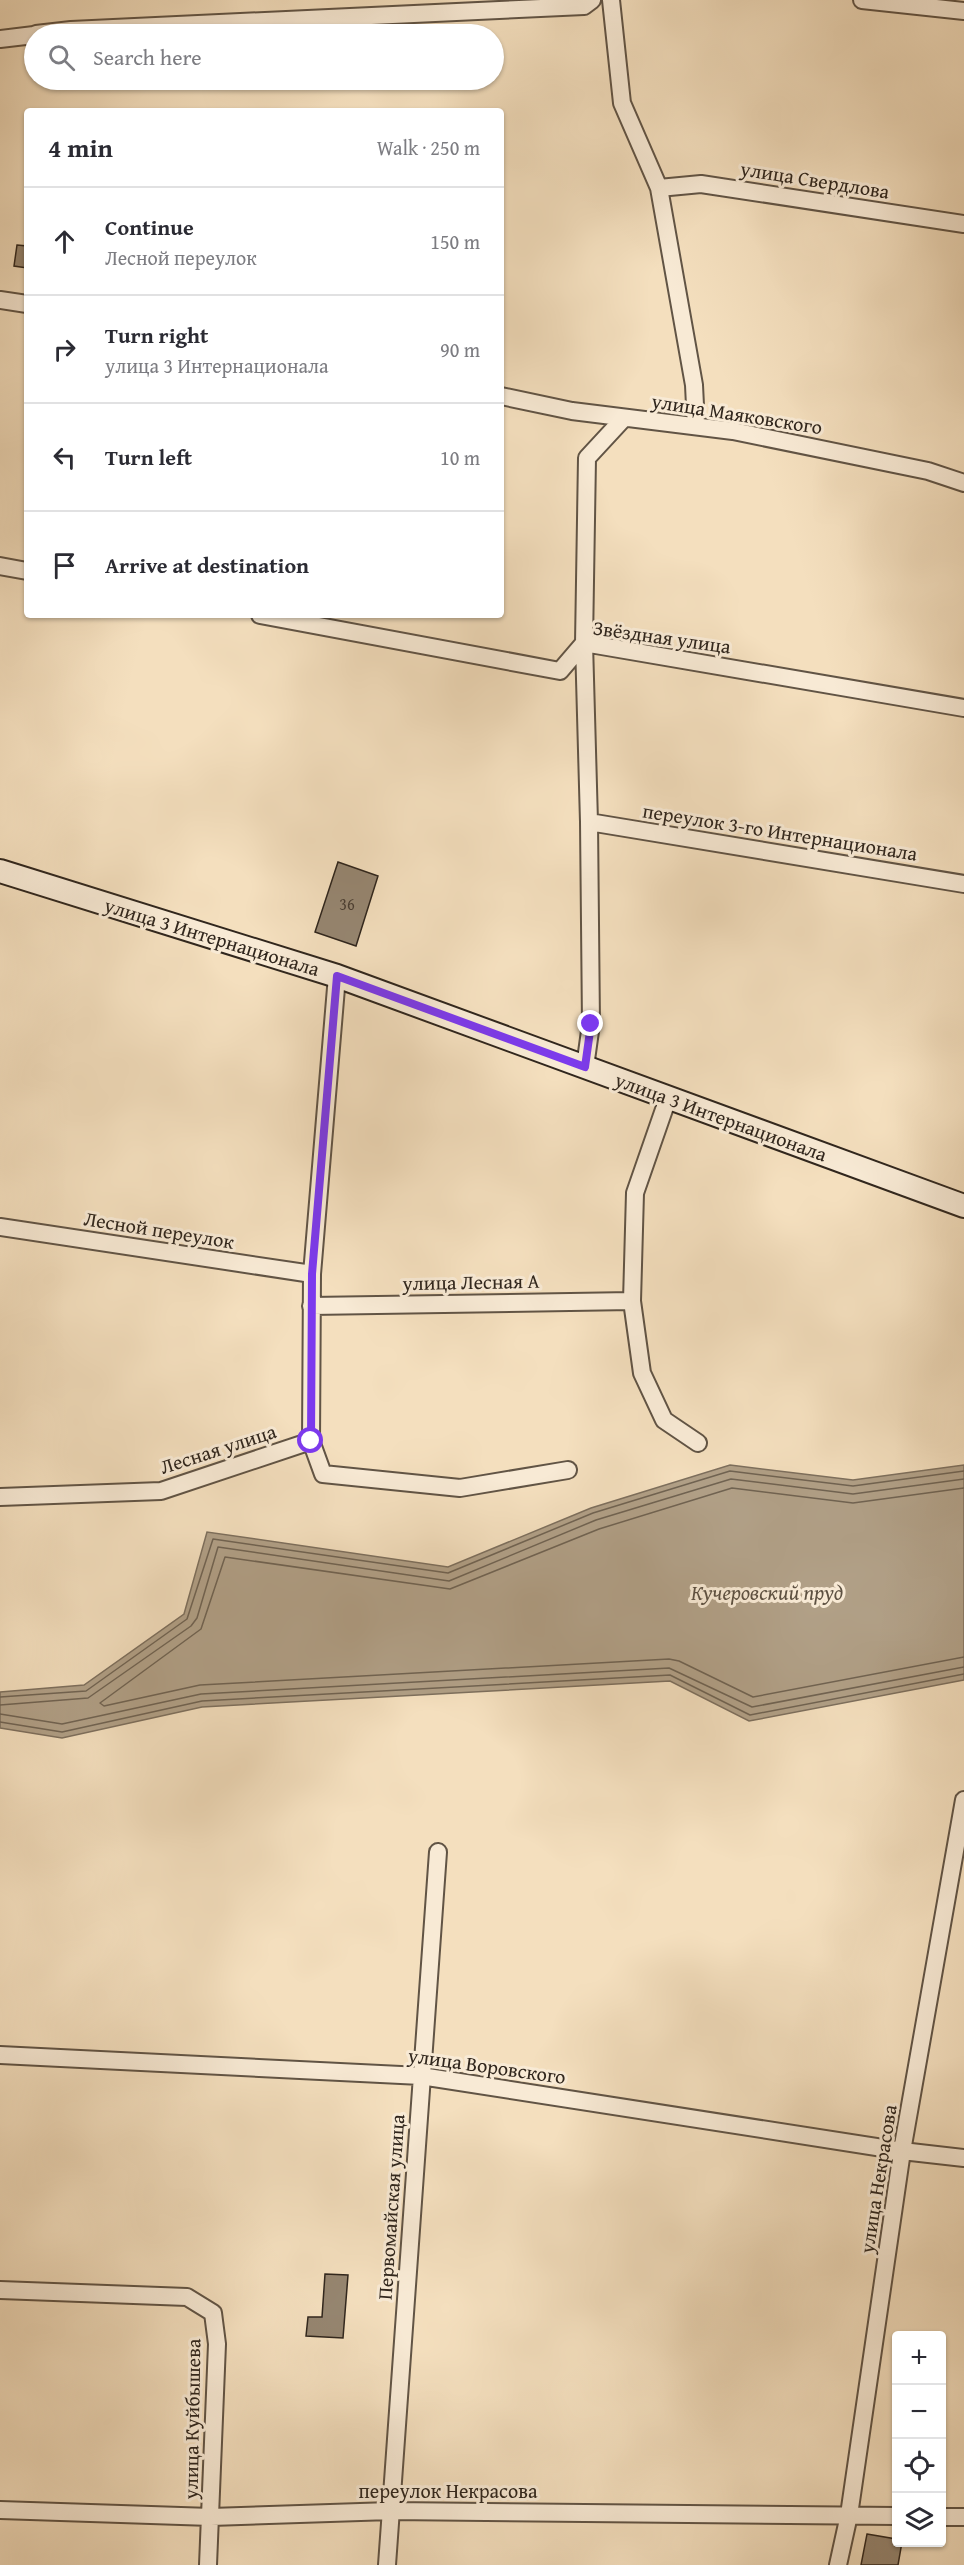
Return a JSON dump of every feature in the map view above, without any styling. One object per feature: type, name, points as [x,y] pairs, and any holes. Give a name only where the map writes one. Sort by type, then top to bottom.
[{"type":"street","points":[[199,24],[584,6],[592,0]]},
{"type":"street","points":[[611,0],[622,104],[659,188],[694,385],[696,426]]},
{"type":"street","points":[[862,0],[964,11]]},
{"type":"street","points":[[0,39],[24,36]]},
{"type":"street","name":"улица Свердлова","points":[[659,188],[701,184],[964,224]]},
{"type":"street","points":[[0,300],[24,304]]},
{"type":"street","name":"улица Маяковского","points":[[504,397],[573,411],[733,431],[916,469],[964,483]]},
{"type":"street","points":[[585,1067],[591,1024],[584,644],[587,458],[624,418]]},
{"type":"street","points":[[0,566],[24,570]]},
{"type":"street","name":"Звёздная улица","points":[[276,618],[560,671],[584,644],[964,708]]},
{"type":"street","name":"переулок 3-го Интернационала","points":[[589,822],[964,884]]},
{"type":"street","name":"улица 3 Интернационала","points":[[0,871],[337,976],[964,1206]]},
{"type":"street","points":[[337,976],[311,1306],[311,1441],[322,1474],[460,1488],[568,1470]]},
{"type":"street","points":[[668,1098],[635,1193],[632,1301],[642,1373],[655,1401],[664,1420],[698,1443]]},
{"type":"street","name":"Лесной переулок","points":[[0,1227],[312,1274]]},
{"type":"street","name":"улица Лесная А","points":[[311,1306],[632,1301]]},
{"type":"street","name":"Лесная улица","points":[[0,1497],[161,1491],[311,1441]]},
{"type":"street","name":"улица Некрасова","points":[[838,2565],[849,2515],[902,2151],[964,1800]]},
{"type":"street","name":"Первомайская улица","points":[[387,2565],[438,1852]]},
{"type":"street","name":"улица Воровского","points":[[0,2055],[421,2076],[902,2151],[964,2158]]},
{"type":"street","name":"улица Куйбышева","points":[[0,2290],[187,2297],[213,2313],[217,2344],[208,2565]]},
{"type":"street","name":"переулок Некрасова","points":[[0,2510],[211,2517],[391,2511],[892,2516]]},
{"type":"street","points":[[946,2517],[964,2517]]},
{"type":"water","name":"Кучеровский пруд","points":[[730,1465],[853,1480],[964,1465],[964,1680],[749,1721],[670,1681],[202,1707],[62,1738],[0,1728],[0,1692],[84,1685],[184,1614],[207,1532],[448,1567],[591,1508]]},
{"type":"building","points":[[17,245],[24,246],[24,268],[14,266]]},
{"type":"building","points":[[338,862],[378,876],[356,946],[315,932]]},
{"type":"building","points":[[325,2274],[348,2275],[343,2338],[306,2336],[308,2317],[322,2317]]},
{"type":"building","points":[[867,2534],[892,2538],[892,2547],[901,2547],[898,2565],[861,2565]]},
{"type":"route","points":[[311,1441],[312,1274],[337,976],[585,1067],[591,1024]]}]
